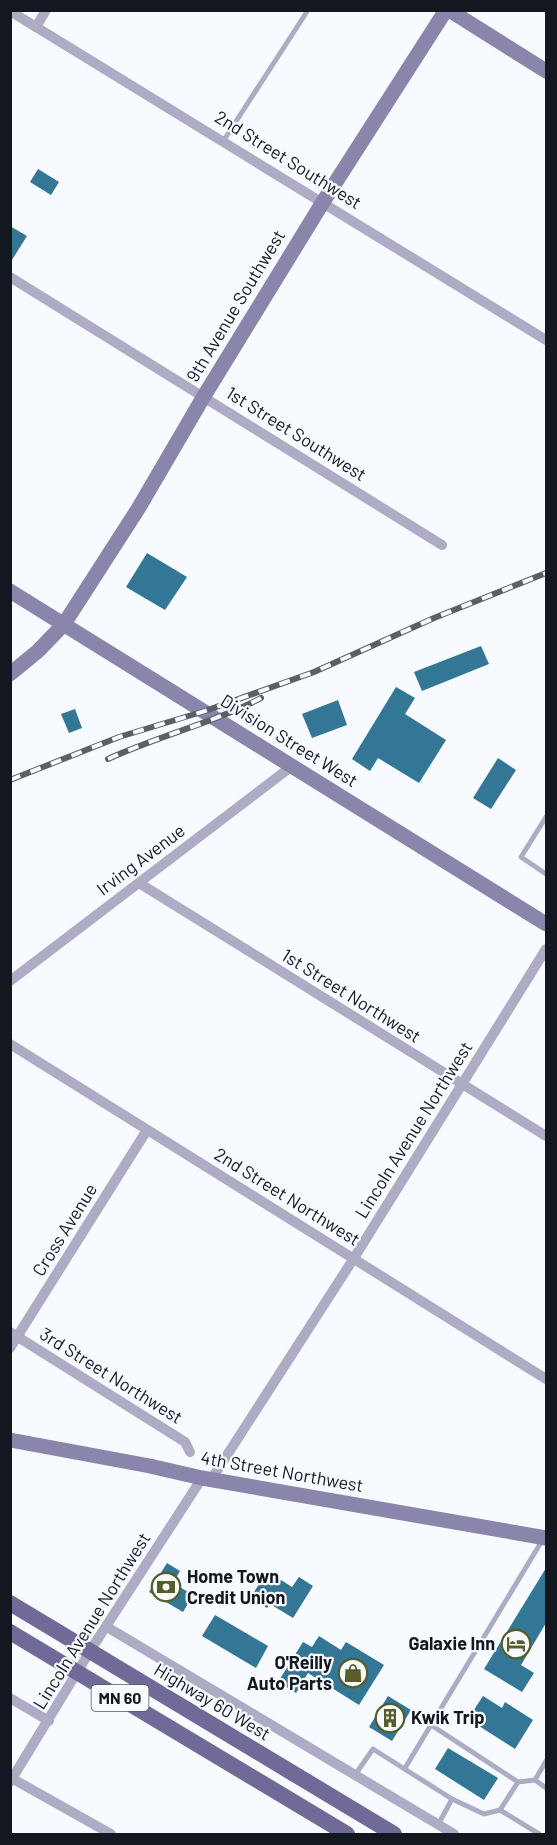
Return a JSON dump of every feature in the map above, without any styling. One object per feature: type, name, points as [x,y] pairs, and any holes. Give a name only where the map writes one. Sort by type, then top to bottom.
[{"type":"main road","name":"Highway 60 West","points":[[10,1603],[394,1834]]},
{"type":"main road","name":"MN 60","points":[[10,1632],[347,1834]]},
{"type":"street","points":[[36,27],[46,10]]},
{"type":"street","points":[[447,10],[546,71]]},
{"type":"street","name":"9th Avenue Southwest","points":[[10,674],[38,651],[64,624],[138,509],[323,201],[447,10]]},
{"type":"street","name":"2nd Street Southwest","points":[[10,11],[224,140],[546,340]]},
{"type":"street","name":"1st Street Southwest","points":[[10,277],[442,545]]},
{"type":"street","name":"Division Street West","points":[[10,591],[545,919]]},
{"type":"street","name":"Irving Avenue","points":[[10,981],[292,766]]},
{"type":"street","name":"1st Street Northwest","points":[[139,882],[546,1137]]},
{"type":"street","name":"Lincoln Avenue Northwest","points":[[12,1780],[90,1651],[354,1258],[546,949]]},
{"type":"street","name":"2nd Street Northwest","points":[[10,1044],[546,1379]]},
{"type":"street","name":"Cross Avenue","points":[[10,1348],[14,1334],[147,1130]]},
{"type":"street","name":"3rd Street Northwest","points":[[14,1334],[185,1442],[190,1452]]},
{"type":"street","name":"4th Street Northwest","points":[[10,1440],[150,1466],[206,1479],[545,1538]]},
{"type":"street","points":[[107,1627],[356,1775],[435,1830],[454,1834]]},
{"type":"street","points":[[10,1698],[48,1721]]},
{"type":"street","points":[[12,1780],[111,1834]]},
{"type":"lane","points":[[224,140],[308,10]]},
{"type":"lane","points":[[546,817],[521,857],[546,874]]},
{"type":"lane","points":[[405,1768],[545,1538]]},
{"type":"lane","points":[[431,1725],[519,1782],[535,1780],[546,1788]]},
{"type":"lane","points":[[356,1775],[373,1749],[452,1799],[483,1814],[500,1810],[519,1782]]},
{"type":"lane","points":[[535,1780],[546,1761]]},
{"type":"lane","points":[[435,1830],[452,1799]]},
{"type":"lane","points":[[500,1810],[539,1834]]},
{"type":"building","points":[[38,169],[59,182],[51,195],[30,182]]},
{"type":"building","points":[[10,226],[27,236],[10,263]]},
{"type":"building","points":[[147,553],[187,577],[165,610],[126,587]]},
{"type":"building","points":[[481,646],[489,664],[422,691],[414,672]]},
{"type":"building","points":[[396,687],[415,698],[405,714],[446,740],[419,783],[378,758],[370,771],[352,759]]},
{"type":"building","points":[[338,700],[347,725],[312,738],[302,714]]},
{"type":"building","points":[[75,709],[82,728],[69,733],[61,714]]},
{"type":"building","points":[[498,758],[516,770],[491,809],[473,798]]},
{"type":"building","name":"Home Town Credit Union","points":[[167,1563],[180,1571],[173,1583],[193,1595],[183,1612],[149,1592]]},
{"type":"building","name":"Galaxie Inn","points":[[546,1568],[546,1623],[521,1665],[534,1673],[522,1692],[484,1669]]},
{"type":"building","points":[[267,1571],[292,1587],[299,1577],[313,1586],[293,1618],[270,1604],[267,1608],[251,1597]]},
{"type":"building","points":[[215,1615],[268,1646],[256,1668],[202,1636]]},
{"type":"building","points":[[319,1636],[341,1650],[346,1642],[384,1665],[359,1705],[308,1673],[296,1693],[278,1682],[303,1642],[312,1647]]},
{"type":"building","name":"Kwik Trip","points":[[388,1696],[411,1710],[392,1741],[369,1727]]},
{"type":"building","name":"Kwik Trip","points":[[483,1696],[502,1708],[505,1702],[533,1720],[515,1749],[468,1719]]},
{"type":"building","points":[[448,1748],[498,1778],[484,1800],[435,1769]]},
{"type":"railway","points":[[10,780],[119,737],[205,711],[314,672],[434,618],[546,573]]},
{"type":"railway","points":[[108,759],[224,715],[261,698]]},
{"type":"place","name":"Home Town Credit Union","points":[[166,1587]]},
{"type":"place","name":"Galaxie Inn","points":[[516,1644]]},
{"type":"place","name":"O'Reilly Auto Parts","points":[[353,1673]]},
{"type":"place","name":"Kwik Trip","points":[[390,1718]]}]
